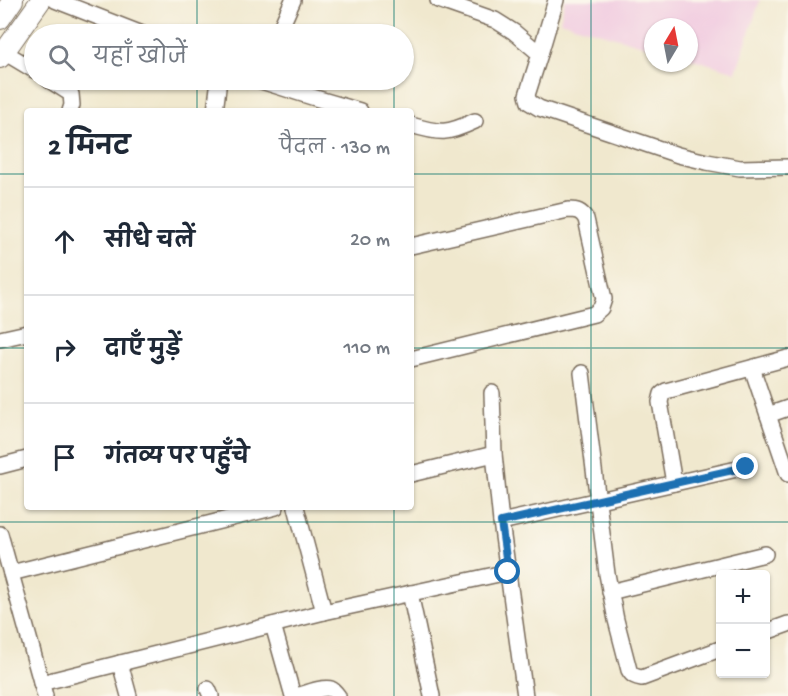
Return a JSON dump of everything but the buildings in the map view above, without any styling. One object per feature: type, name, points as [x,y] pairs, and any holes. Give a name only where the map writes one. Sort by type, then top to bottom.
[{"type":"main road","points":[[0,19],[13,0]]},
{"type":"main road","points":[[2,55],[41,0]]},
{"type":"street","points":[[55,0],[116,24]]},
{"type":"street","points":[[282,24],[293,0]]},
{"type":"street","points":[[438,0],[495,20],[514,32],[540,54]]},
{"type":"street","points":[[556,0],[527,94],[529,102],[539,108],[678,155],[740,168],[788,167]]},
{"type":"street","points":[[2,55],[24,65]]},
{"type":"street","points":[[65,90],[71,94],[71,108]]},
{"type":"street","points":[[215,108],[218,90]]},
{"type":"street","points":[[287,90],[350,108]]},
{"type":"street","points":[[414,126],[442,132],[458,129],[475,121]]},
{"type":"street","points":[[414,245],[567,210],[576,210],[586,219],[604,299],[601,308],[594,314],[414,358]]},
{"type":"street","points":[[0,339],[24,334]]},
{"type":"street","points":[[674,483],[660,402],[662,394],[788,358]]},
{"type":"street","points":[[752,368],[788,474]]},
{"type":"street","points":[[582,373],[610,592],[632,675],[642,678],[716,650]]},
{"type":"street","points":[[492,393],[494,454],[501,522],[525,696]]},
{"type":"street","points":[[768,415],[788,408]]},
{"type":"street","points":[[414,473],[494,454]]},
{"type":"street","points":[[0,466],[24,460]]},
{"type":"street","points":[[501,522],[746,467]]},
{"type":"street","points":[[11,573],[264,510]]},
{"type":"street","points":[[297,510],[324,612]]},
{"type":"street","points":[[0,534],[43,689],[120,663],[324,612],[508,572]]},
{"type":"street","points":[[610,592],[765,554]]},
{"type":"street","points":[[410,593],[432,696]]},
{"type":"street","points":[[770,630],[788,624]]},
{"type":"street","points":[[273,625],[295,696],[324,688],[330,688],[338,696]]},
{"type":"street","points":[[120,663],[129,696]]},
{"type":"shaded area","points":[[565,0],[760,0],[736,72],[698,61],[698,18],[644,18],[644,45],[560,21]]},
{"type":"route","points":[[508,572],[501,522],[746,467]]}]
